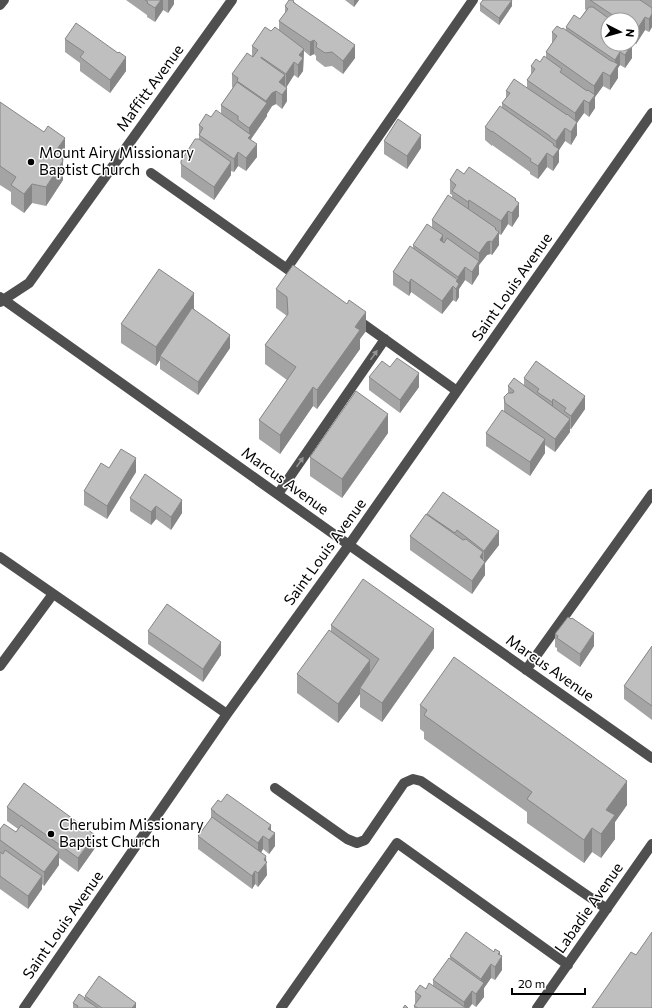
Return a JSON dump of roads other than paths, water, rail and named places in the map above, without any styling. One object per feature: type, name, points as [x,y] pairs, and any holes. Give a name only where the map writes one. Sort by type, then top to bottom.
[{"type":"street","points":[[0,5],[4,0]]},
{"type":"street","name":"Maffitt Avenue","points":[[1,299],[29,282],[232,0]]},
{"type":"street","points":[[287,268],[473,0]]},
{"type":"street","name":"Saint Louis Avenue","points":[[24,1008],[227,714],[349,545],[652,114]]},
{"type":"street","points":[[151,173],[305,281]]},
{"type":"street","name":"Marcus Avenue","points":[[1,299],[652,758]]},
{"type":"street","points":[[348,312],[457,391]]},
{"type":"street","points":[[278,494],[385,339]]},
{"type":"street","points":[[526,670],[652,494]]},
{"type":"street","points":[[0,557],[227,714]]},
{"type":"street","points":[[0,666],[53,594]]},
{"type":"street","points":[[275,788],[347,839],[357,843],[365,840],[404,783],[413,779],[421,781],[607,909]]},
{"type":"street","points":[[281,1008],[396,843],[568,965]]},
{"type":"street","name":"Labadie Avenue","points":[[537,1008],[652,844]]},
{"type":"place","name":"Mount Airy Missionary Baptist Church","points":[[31,162]]},
{"type":"place","name":"Cherubim Missionary Baptist Church","points":[[51,834]]}]
